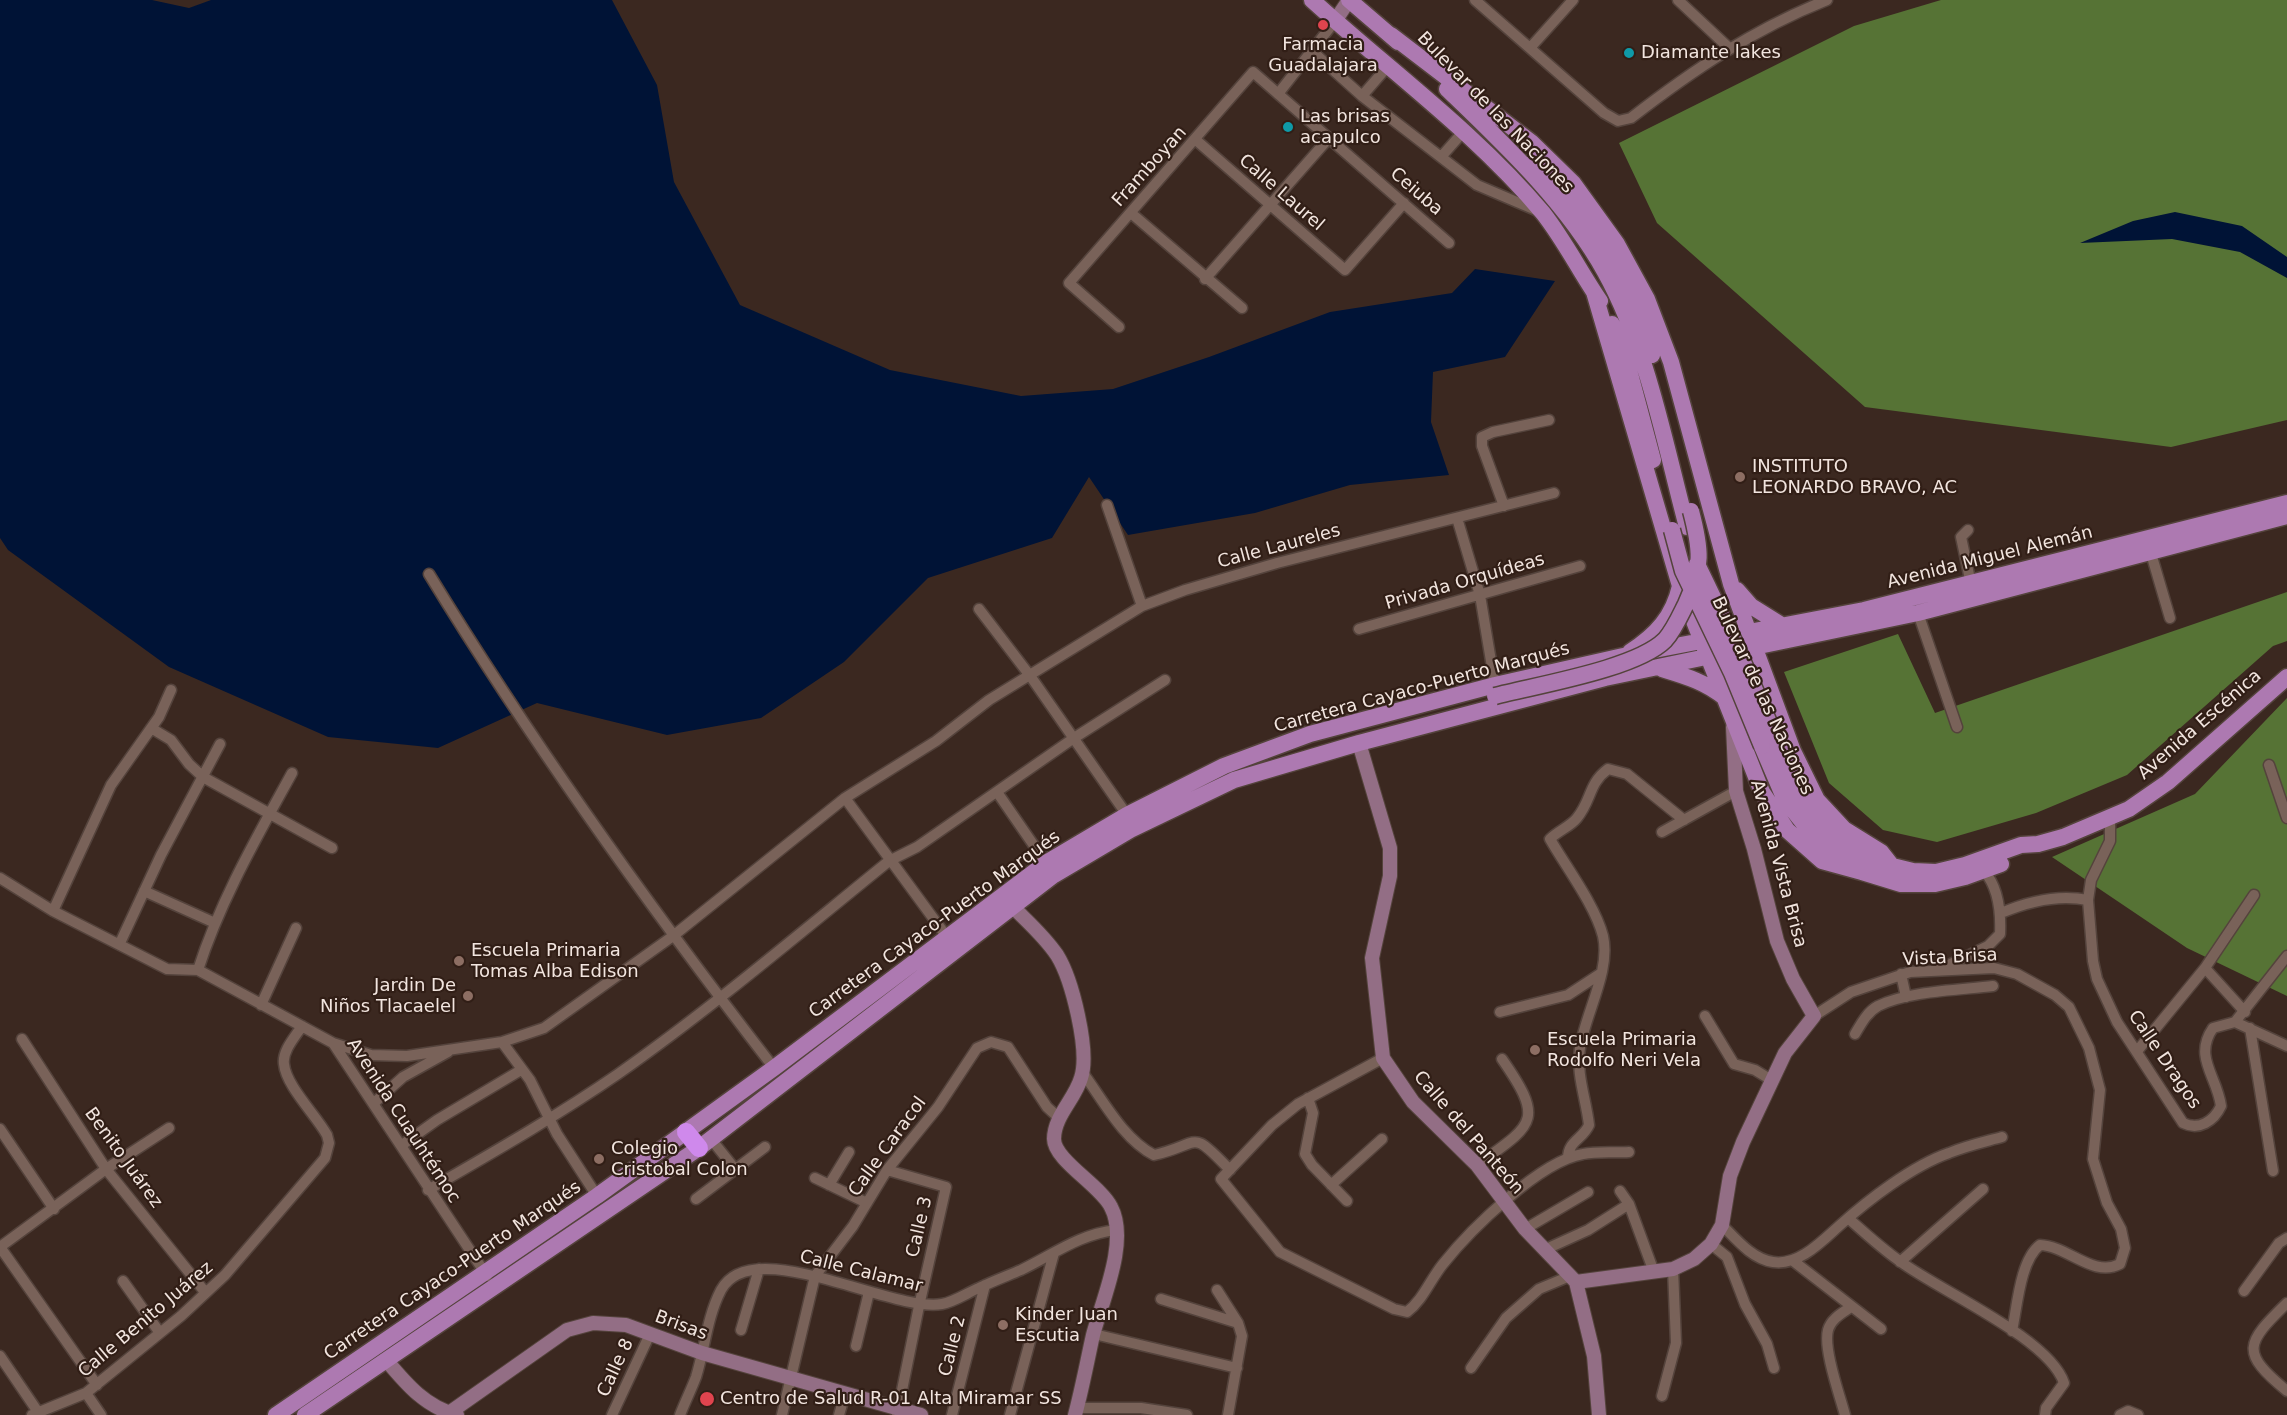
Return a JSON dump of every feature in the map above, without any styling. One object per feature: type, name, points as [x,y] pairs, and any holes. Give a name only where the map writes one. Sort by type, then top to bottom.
[{"type":"highway","points":[[686,1132],[705,1144]]},
{"type":"main road","name":"Bulevar de las Naciones","points":[[1312,0],[1463,132],[1542,213],[1568,246],[1606,310],[1625,355],[1683,571],[1791,796],[1823,848],[1862,872],[1901,884],[1935,884],[1984,871],[2027,855],[2038,844]]},
{"type":"main road","name":"Bulevar de las Naciones","points":[[1349,0],[1391,35],[1521,163],[1568,218],[1604,271],[1641,351],[1697,564],[1734,641],[1791,796],[1830,837],[1872,861],[1913,871],[1936,872],[1965,865],[2021,845],[2038,844]]},
{"type":"main road","points":[[1391,35],[1531,142],[1573,183],[1617,244],[1647,299],[1671,362],[1731,584],[1793,752],[1817,800],[1844,829],[1881,852],[1892,866]]},
{"type":"main road","points":[[1285,763],[1328,738],[1495,690],[1621,663],[1642,655],[1664,640],[1678,621],[1699,574],[1698,539],[1651,349],[1621,273],[1589,222],[1545,172],[1521,163]]},
{"type":"main road","points":[[1594,292],[1680,586],[1762,792],[1787,830],[1822,861],[1862,872]]},
{"type":"main road","name":"Avenida Miguel Alemán","points":[[1788,632],[1864,610],[2287,503]]},
{"type":"main road","name":"Avenida Miguel Alemán","points":[[1707,658],[1751,640],[1788,632],[1918,613],[2150,550],[2287,516]]},
{"type":"main road","points":[[1731,584],[1751,606],[1788,632],[1772,654],[1769,689]]},
{"type":"main road","points":[[1623,656],[1663,626],[1676,604],[1680,586]]},
{"type":"main road","name":"Avenida Miguel Alemán","points":[[1701,641],[1751,640]]},
{"type":"main road","name":"Carretera Cayaco-Puerto Marqués","points":[[276,1415],[597,1196],[774,1068],[1046,863],[1127,815],[1224,766],[1310,734],[1495,690],[1623,656],[1701,641]]},
{"type":"main road","name":"Carretera Cayaco-Puerto Marqués","points":[[305,1415],[705,1144],[1054,875],[1130,830],[1234,780],[1285,763],[1605,678],[1661,669],[1707,658]]},
{"type":"main road","points":[[1661,669],[1695,679],[1712,687],[1729,706]]},
{"type":"main road","name":"Avenida Escénica","points":[[2038,844],[2129,808],[2168,782],[2287,677]]},
{"type":"street","points":[[1278,94],[1349,0]]},
{"type":"street","points":[[1475,0],[1604,113],[1618,121],[1630,118],[1728,47],[1827,0]]},
{"type":"street","points":[[1530,48],[1573,0]]},
{"type":"street","points":[[1678,0],[1728,47]]},
{"type":"street","points":[[1312,51],[1362,96],[1477,185],[1542,213]]},
{"type":"street","points":[[1362,96],[1388,66]]},
{"type":"street","name":"Ceiuba","points":[[1253,72],[1449,243]]},
{"type":"street","name":"Framboyan","points":[[1119,327],[1069,283],[1253,72]]},
{"type":"street","points":[[1441,157],[1463,132]]},
{"type":"street","points":[[1205,279],[1329,138]]},
{"type":"street","name":"Calle Laurel","points":[[1196,140],[1345,270],[1404,203]]},
{"type":"street","points":[[1131,213],[1205,279],[1242,308]]},
{"type":"street","points":[[1504,506],[1482,446],[1482,437],[1493,432],[1549,420]]},
{"type":"street","name":"Calle Laureles","points":[[333,1043],[371,1055],[407,1056],[502,1042],[544,1028],[673,936],[844,798],[936,741],[989,700],[1031,677],[1142,606],[1185,590],[1277,563],[1554,493]]},
{"type":"street","points":[[1107,505],[1142,606]]},
{"type":"street","points":[[1457,518],[1480,595],[1495,690]]},
{"type":"street","points":[[1968,530],[1960,537],[1971,584]]},
{"type":"street","points":[[2150,550],[2170,618]]},
{"type":"street","name":"Privada Orquídeas","points":[[1359,629],[1580,566]]},
{"type":"street","points":[[429,574],[601,838],[774,1068]]},
{"type":"street","points":[[979,609],[1031,677],[1127,815]]},
{"type":"street","points":[[1918,613],[1958,727]]},
{"type":"street","points":[[428,1190],[550,1118],[619,1073],[719,997],[889,861],[917,847],[1074,738],[1165,680]]},
{"type":"street","points":[[54,911],[111,785],[159,717],[171,690]]},
{"type":"street","name":"Avenida Vista Brisa","points":[[1729,706],[1736,791],[1754,849],[1777,942],[1793,979],[1814,1016]]},
{"type":"street","points":[[151,728],[171,740],[189,764],[203,777],[332,848]]},
{"type":"street","name":"Calle del Panteón","points":[[1359,742],[1390,849],[1390,876],[1372,958],[1383,1058],[1413,1102],[1477,1165],[1525,1229],[1573,1279]]},
{"type":"street","points":[[120,944],[144,891],[220,744]]},
{"type":"street","points":[[2269,765],[2287,818]]},
{"type":"street","points":[[1568,1158],[1572,1142],[1585,1133],[1589,1125],[1578,1070],[1580,1046],[1596,996],[1603,936],[1592,911],[1550,839],[1576,820],[1586,806],[1596,778],[1608,769],[1628,774],[1684,820]]},
{"type":"street","points":[[198,970],[215,924],[292,773]]},
{"type":"street","points":[[1662,832],[1736,791]]},
{"type":"street","points":[[997,792],[1046,863]]},
{"type":"street","points":[[844,798],[947,937]]},
{"type":"street","name":"Calle Dragos","points":[[2110,817],[2110,841],[2091,880],[2088,900],[2090,936],[2097,979],[2117,1022],[2138,1050],[2183,1123],[2191,1126],[2204,1124],[2216,1117],[2221,1106],[2220,1096],[2203,1053],[2207,1037],[2213,1028],[2235,1022]]},
{"type":"street","points":[[1932,973],[1988,946],[2000,934],[2001,913],[1989,876],[1984,871]]},
{"type":"street","name":"Avenida Cuauhtémoc","points":[[0,878],[54,911],[167,969],[198,970],[333,1043],[402,1145],[428,1190],[495,1287]]},
{"type":"street","points":[[144,891],[215,924]]},
{"type":"street","points":[[2138,1050],[2205,968],[2253,895]]},
{"type":"street","points":[[2001,913],[2036,901],[2066,897],[2088,900]]},
{"type":"street","points":[[1014,908],[1048,943],[1065,972],[1082,1040],[1083,1073],[1077,1091],[1059,1118],[1054,1140],[1059,1153],[1089,1179],[1111,1205],[1116,1230],[1109,1281],[1076,1412],[1141,1408],[1183,1414]]},
{"type":"street","points":[[261,1005],[296,928]]},
{"type":"street","points":[[2287,956],[2235,1022],[2287,1046]]},
{"type":"street","name":"Vista Brisa","points":[[1814,1016],[1851,992],[1901,974],[1994,968],[2017,974],[2055,995],[2069,1007],[2084,1038],[2100,1090],[2093,1159],[2107,1203],[2121,1229],[2125,1248],[2120,1264],[2109,1270],[2096,1267],[2056,1248],[2040,1245],[2032,1252],[2020,1287],[2012,1331]]},
{"type":"street","points":[[2205,968],[2245,1012]]},
{"type":"street","points":[[1500,1012],[1568,995],[1600,974]]},
{"type":"street","points":[[1901,974],[1906,997]]},
{"type":"street","points":[[1855,1034],[1865,1017],[1878,1006],[1906,997],[1993,986]]},
{"type":"street","points":[[1705,1016],[1734,1064],[1755,1070],[1773,1081]]},
{"type":"street","points":[[1471,1368],[1506,1318],[1539,1289],[1573,1279],[1673,1269],[1694,1259],[1711,1244],[1722,1226],[1730,1176],[1785,1053],[1814,1016]]},
{"type":"street","name":"Calle Benito Juárez","points":[[35,1413],[86,1393],[160,1333],[225,1275],[325,1158],[329,1143],[321,1123],[290,1081],[283,1063],[287,1049],[302,1026]]},
{"type":"street","points":[[2250,1028],[2273,1171]]},
{"type":"street","name":"Benito Juárez","points":[[22,1038],[106,1169],[205,1292]]},
{"type":"street","points":[[502,1042],[597,1196]]},
{"type":"street","name":"Calle Caracol","points":[[782,1415],[815,1276],[867,1203],[887,1170],[938,1107],[977,1048],[991,1042],[1008,1047],[1018,1058],[1047,1107],[1059,1118]]},
{"type":"street","points":[[374,1103],[404,1077],[453,1048]]},
{"type":"street","points":[[1383,1058],[1308,1098],[1272,1125],[1221,1179],[1280,1252],[1394,1309],[1407,1312],[1415,1306],[1442,1265],[1469,1234],[1530,1181],[1568,1158],[1583,1154],[1629,1152]]},
{"type":"street","points":[[1477,1165],[1508,1143],[1527,1120],[1529,1106],[1520,1086],[1502,1059]]},
{"type":"street","points":[[402,1145],[437,1120],[521,1070]]},
{"type":"street","points":[[1083,1073],[1124,1130],[1144,1150],[1154,1155],[1188,1142],[1198,1142],[1207,1146],[1230,1170]]},
{"type":"street","points":[[1308,1098],[1313,1113],[1305,1154],[1312,1165],[1347,1201]]},
{"type":"street","points":[[97,1385],[0,1247],[106,1169],[169,1128]]},
{"type":"street","points":[[0,1129],[54,1209]]},
{"type":"street","points":[[1722,1226],[1752,1252],[1774,1263],[1792,1260],[1812,1250],[1848,1218],[1927,1163],[1949,1153],[2002,1137]]},
{"type":"street","points":[[1331,1185],[1382,1139]]},
{"type":"street","points":[[705,1144],[735,1169]]},
{"type":"street","points":[[696,1199],[765,1147]]},
{"type":"street","points":[[829,1185],[849,1152]]},
{"type":"street","name":"Calle 3","points":[[887,1170],[946,1187],[898,1412]]},
{"type":"street","points":[[815,1178],[867,1203]]},
{"type":"street","points":[[1900,1262],[1983,1189]]},
{"type":"street","points":[[1620,1191],[1629,1204],[1654,1272]]},
{"type":"street","points":[[1525,1229],[1588,1192]]},
{"type":"street","points":[[1544,1250],[1588,1230],[1629,1204]]},
{"type":"street","points":[[1848,1218],[1900,1262],[2012,1331],[2060,1371],[2064,1383],[2046,1408],[2045,1415]]},
{"type":"street","name":"Calle Calamar","points":[[680,1415],[722,1288],[736,1274],[759,1269],[782,1270],[815,1276],[919,1306],[943,1304],[1093,1233],[1116,1230]]},
{"type":"street","points":[[2244,1291],[2279,1243],[2287,1238]]},
{"type":"street","points":[[1711,1244],[1726,1257],[1745,1304],[1767,1344],[1774,1368]]},
{"type":"street","points":[[1010,1415],[1054,1252]]},
{"type":"street","points":[[1792,1260],[1881,1329]]},
{"type":"street","points":[[741,1330],[759,1269]]},
{"type":"street","points":[[1662,1396],[1676,1343],[1673,1269]]},
{"type":"street","points":[[1573,1279],[1594,1356],[1599,1415]]},
{"type":"street","points":[[123,1281],[160,1333]]},
{"type":"street","name":"Calle 2","points":[[952,1415],[985,1285]]},
{"type":"street","points":[[1217,1290],[1238,1323],[1242,1336],[1228,1415]]},
{"type":"street","points":[[856,1346],[869,1292]]},
{"type":"street","points":[[1161,1299],[1238,1323]]},
{"type":"street","points":[[2287,1303],[2257,1335],[2252,1348],[2254,1359],[2287,1391]]},
{"type":"street","points":[[1845,1415],[1828,1345],[1828,1330],[1836,1317],[1851,1307]]},
{"type":"street","name":"Brisas","points":[[453,1414],[567,1330],[593,1323],[626,1325],[702,1353],[792,1378],[898,1412],[921,1415]]},
{"type":"street","name":"Calle 8","points":[[612,1415],[650,1334]]},
{"type":"street","points":[[1094,1334],[1237,1368]]},
{"type":"street","points":[[0,1356],[35,1413]]},
{"type":"street","points":[[387,1361],[410,1389],[453,1414]]},
{"type":"street","points":[[86,1393],[101,1415]]},
{"type":"street","points":[[839,1415],[845,1394]]},
{"type":"street","points":[[2120,1415],[2128,1411],[2138,1415]]},
{"type":"green space","points":[[1941,0],[2287,0],[2287,420],[2171,447],[1865,407],[1657,223],[1619,143],[1854,26]]},
{"type":"green space","points":[[2287,592],[2287,641],[2273,646],[2127,775],[2036,813],[1937,842],[1883,830],[1829,783],[1784,672],[1898,634],[1935,713]]},
{"type":"green space","points":[[2287,698],[2287,996],[2187,948],[2052,857],[2195,794]]},
{"type":"water","points":[[0,0],[152,0],[189,8],[211,0],[612,0],[657,85],[674,182],[740,305],[890,370],[1021,396],[1113,389],[1209,357],[1330,312],[1452,293],[1475,269],[1555,281],[1505,357],[1433,372],[1431,422],[1449,475],[1350,485],[1255,513],[1128,535],[1089,477],[1052,538],[928,578],[844,662],[761,718],[667,735],[537,703],[438,748],[328,737],[169,667],[8,550],[0,538]]},
{"type":"water","points":[[2175,212],[2242,226],[2287,257],[2287,278],[2240,252],[2172,239],[2080,243],[2133,221]]},
{"type":"place","name":"Farmacia Guadalajara","points":[[1323,25]]},
{"type":"place","name":"Diamante lakes","points":[[1629,53]]},
{"type":"place","name":"Las brisas acapulco","points":[[1288,127]]},
{"type":"place","name":"INSTITUTO LEONARDO BRAVO, AC","points":[[1740,477]]},
{"type":"place","name":"Escuela Primaria Tomas Alba Edison","points":[[459,961]]},
{"type":"place","name":"Jardin De Niños Tlacaelel","points":[[468,996]]},
{"type":"place","name":"Escuela Primaria Rodolfo Neri Vela","points":[[1535,1050]]},
{"type":"place","name":"Colegio Cristobal Colon","points":[[599,1159]]},
{"type":"place","name":"Kinder Juan Escutia","points":[[1003,1325]]},
{"type":"place","name":"Centro de Salud R-01 Alta Miramar SS","points":[[707,1399]]}]
